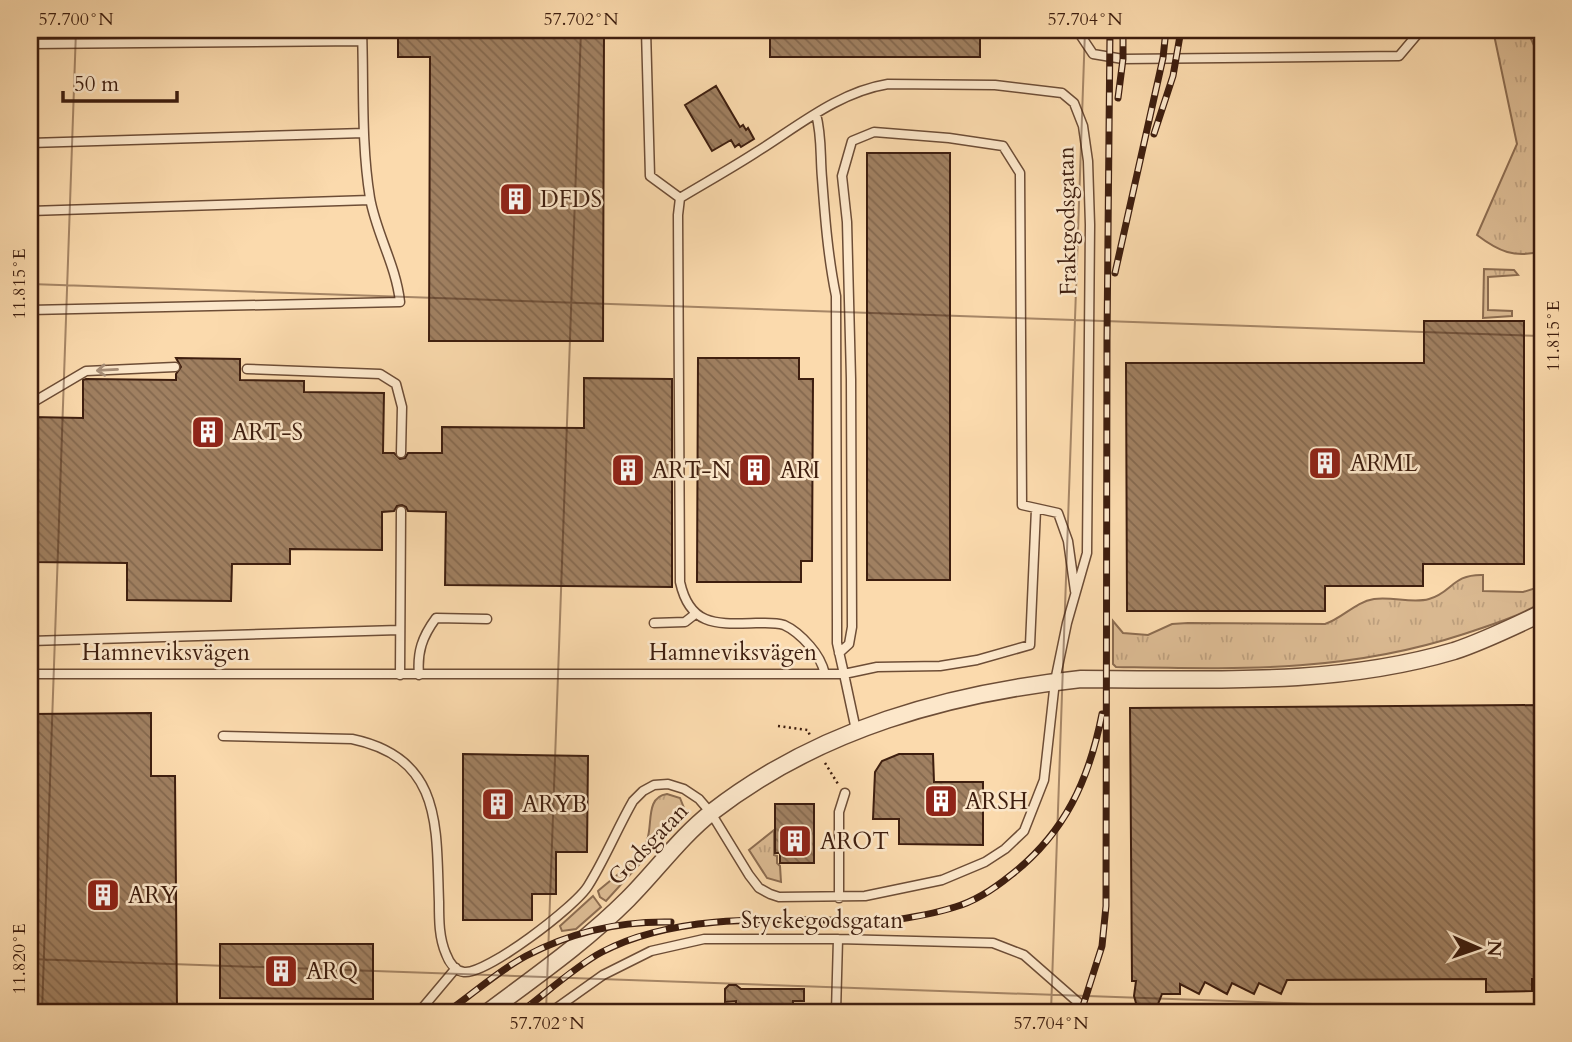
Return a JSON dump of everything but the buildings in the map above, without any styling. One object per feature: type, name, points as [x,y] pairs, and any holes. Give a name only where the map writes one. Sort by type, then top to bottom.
[{"type":"street","points":[[856,730],[972,694],[1055,681],[1279,678],[1365,670],[1451,651],[1493,636],[1542,613]]},
{"type":"street","name":"Godsgatan","points":[[488,1012],[597,928],[711,813],[757,782],[856,730]]},
{"type":"lane","points":[[30,310],[400,302],[397,280],[370,200],[364,133],[362,30]]},
{"type":"lane","points":[[646,30],[650,176],[680,198],[680,582],[683,598],[694,615],[716,623],[774,623],[785,626],[806,642],[822,662],[825,674]]},
{"type":"lane","points":[[1077,30],[1093,54],[1123,58],[1399,56],[1421,30]]},
{"type":"lane","points":[[30,44],[362,41]]},
{"type":"lane","name":"Fraktgodsgatan","points":[[456,968],[467,973],[483,967],[557,919],[587,888],[633,801],[643,790],[654,785],[668,783],[699,799],[711,813],[759,888],[779,897],[839,898],[865,897],[942,880],[985,862],[1005,849],[1024,831],[1044,780],[1055,681],[1087,553],[1090,225],[1088,162],[1083,126],[1074,103],[1062,93],[995,85],[888,84],[860,90],[680,198]]},
{"type":"lane","points":[[816,114],[822,136],[821,161],[827,246],[836,296],[837,625],[844,674],[877,667],[940,666],[977,660],[1030,645],[1036,509]]},
{"type":"lane","points":[[839,653],[849,644],[852,627],[851,379],[847,222],[842,176],[852,141],[874,132],[949,138],[1003,146],[1020,173],[1022,505],[1058,513],[1068,541],[1076,594]]},
{"type":"lane","points":[[30,143],[364,133]]},
{"type":"lane","points":[[30,211],[370,200]]},
{"type":"lane","points":[[30,404],[86,371],[176,367]]},
{"type":"lane","points":[[247,369],[380,374],[396,384],[402,407],[401,453]]},
{"type":"lane","points":[[400,675],[401,511]]},
{"type":"lane","points":[[654,623],[685,622],[694,615]]},
{"type":"lane","points":[[419,675],[418,656],[428,629],[436,618],[487,619]]},
{"type":"lane","points":[[30,641],[399,630]]},
{"type":"lane","name":"Hamneviksvägen","points":[[30,674],[844,674],[856,730]]},
{"type":"lane","points":[[223,736],[352,739],[392,752],[415,773],[427,793],[434,816],[440,936],[446,955],[456,968],[419,1012]]},
{"type":"lane","points":[[839,898],[839,813],[845,793]]},
{"type":"lane","name":"Styckegodsgatan","points":[[551,1012],[603,975],[651,951],[704,939],[993,943],[1024,955],[1089,1012]]},
{"type":"lane","points":[[836,1012],[838,939]]},
{"type":"path","points":[[779,726],[808,730],[816,749],[845,793]]},
{"type":"green space","points":[[1493,30],[1527,30],[1542,63],[1542,251],[1532,253],[1507,252],[1477,235],[1517,144]]},
{"type":"green space","points":[[1484,269],[1514,270],[1518,275],[1488,277],[1488,310],[1512,311],[1512,316],[1483,318]]},
{"type":"green space","points":[[1483,575],[1483,591],[1523,592],[1542,586],[1542,602],[1514,616],[1464,634],[1377,656],[1249,668],[1116,667],[1113,664],[1113,621],[1123,633],[1148,635],[1172,624],[1188,623],[1325,624],[1367,601],[1381,598],[1416,601],[1429,599],[1443,593],[1465,577]]},
{"type":"green space","points":[[667,794],[680,798],[686,813],[606,901],[600,897],[598,891],[644,847],[655,800]]},
{"type":"green space","points":[[774,830],[774,855],[777,856],[780,866],[781,882],[767,878],[749,850]]},
{"type":"green space","points":[[593,896],[601,907],[576,929],[562,931],[560,926]]},
{"type":"railway","points":[[1081,1012],[1102,946],[1106,906],[1110,30]]},
{"type":"railway","points":[[1118,98],[1123,59],[1123,30]]},
{"type":"railway","points":[[1115,273],[1163,58],[1166,30]]},
{"type":"railway","points":[[1154,134],[1173,76],[1181,30]]},
{"type":"railway","points":[[521,1012],[602,952],[634,938],[668,929],[741,920],[886,921],[938,912],[978,898],[1030,859],[1060,823],[1082,783],[1102,714]]},
{"type":"railway","points":[[447,1012],[516,962],[560,940],[615,926],[671,922]]},
{"type":"place","name":"DFDS","points":[[516,199]]},
{"type":"place","name":"ART-S","points":[[208,432]]},
{"type":"place","name":"ARML","points":[[1325,463]]},
{"type":"place","name":"ART-N","points":[[628,470]]},
{"type":"place","name":"ARI","points":[[755,470]]},
{"type":"place","name":"ARSH","points":[[941,801]]},
{"type":"place","name":"ARYB","points":[[498,804]]},
{"type":"place","name":"AROT","points":[[795,841]]},
{"type":"place","name":"ARY","points":[[103,895]]},
{"type":"place","name":"ARQ","points":[[281,971]]}]
